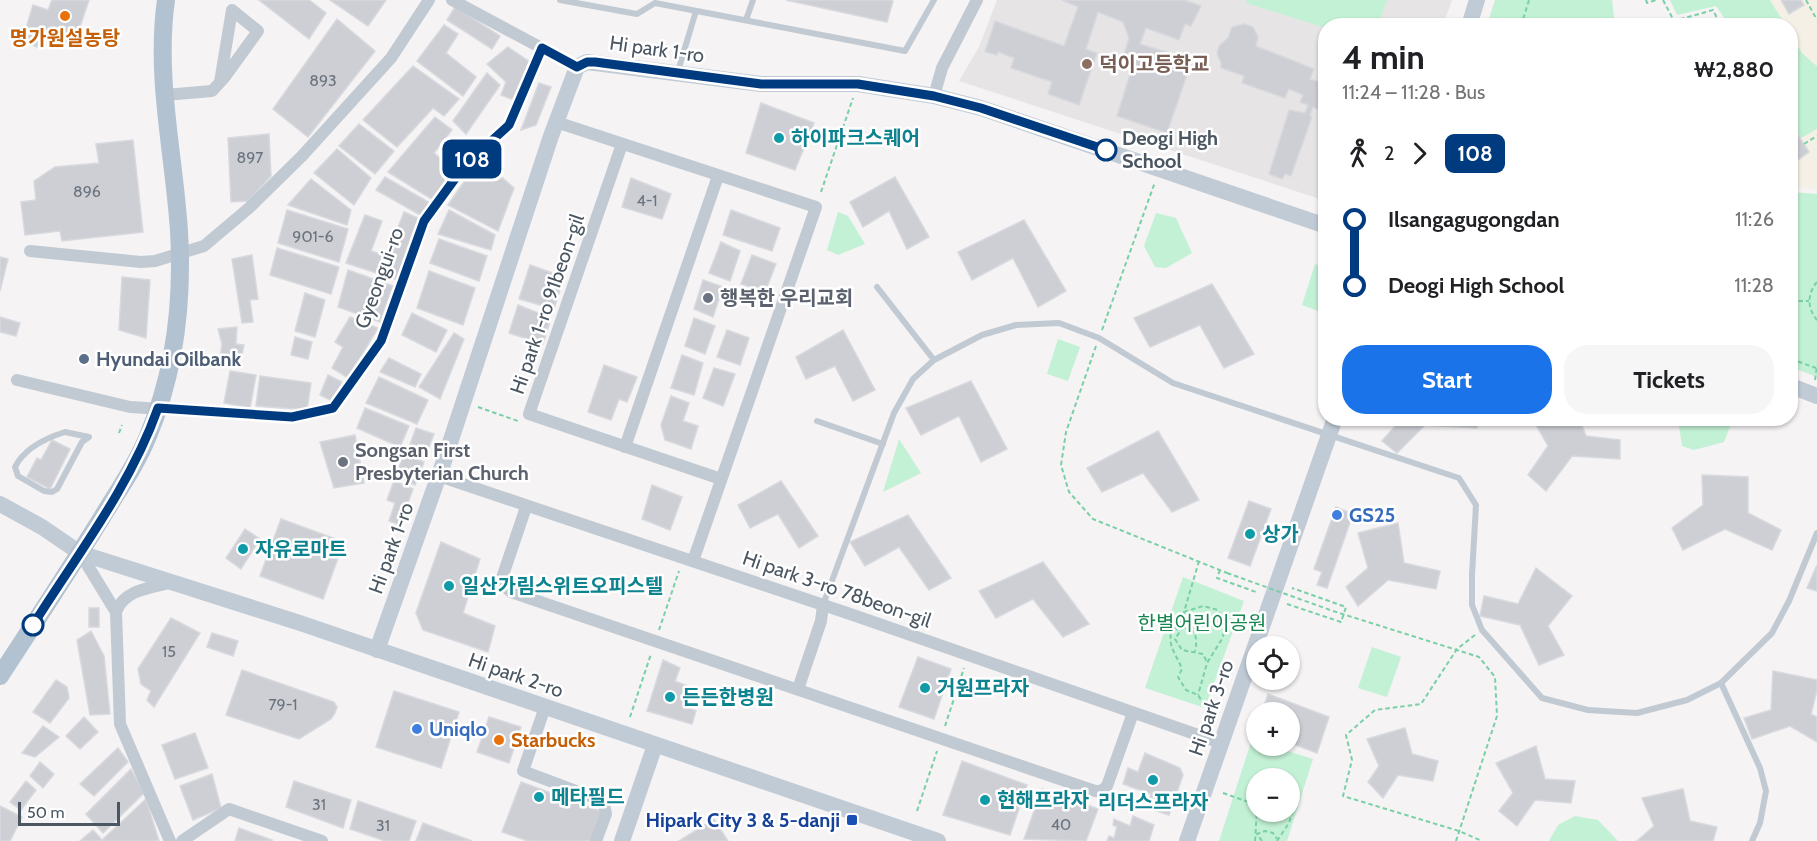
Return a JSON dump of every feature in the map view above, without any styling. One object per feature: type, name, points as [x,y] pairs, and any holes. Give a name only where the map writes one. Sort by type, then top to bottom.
[{"type":"main road","points":[[0,676],[138,459],[158,408],[172,358],[178,307],[179,252],[162,62],[166,0]]},
{"type":"street","points":[[30,251],[141,262],[155,261],[204,246],[249,208],[302,156],[391,58],[429,0]]},
{"type":"street","points":[[452,0],[577,67]]},
{"type":"street","points":[[934,96],[942,68],[977,0]]},
{"type":"street","points":[[1471,18],[1477,0]]},
{"type":"street","points":[[165,95],[212,91],[220,82],[258,31],[231,10],[220,82]]},
{"type":"street","name":"Gyeongui-ro","points":[[17,380],[130,407],[292,417],[333,408],[381,341],[424,221],[465,165],[509,125],[542,48]]},
{"type":"street","name":"Hi park 1-ro","points":[[377,650],[439,476],[556,122],[577,67],[587,62],[761,84],[858,84],[934,96],[981,108],[1318,223]]},
{"type":"street","points":[[556,122],[816,207],[693,561]]},
{"type":"street","name":"Hi park 1-ro 91beon-gil","points":[[622,144],[529,414],[721,479]]},
{"type":"street","points":[[626,447],[718,176]]},
{"type":"street","points":[[1798,387],[1816,389]]},
{"type":"street","name":"Hi park 3-ro","points":[[1187,841],[1332,426]]},
{"type":"street","name":"Hi park 3-ro 78beon-gil","points":[[439,476],[823,605],[1221,743]]},
{"type":"street","name":"Hi park 2-ro","points":[[0,504],[42,527],[80,553],[377,650],[938,841]]},
{"type":"street","points":[[526,507],[502,578],[504,586],[511,592],[1095,791],[1101,791],[1107,786],[1133,713]]},
{"type":"street","points":[[80,553],[116,612]]},
{"type":"street","points":[[170,841],[120,724],[116,612],[119,603],[135,591],[173,582]]},
{"type":"street","points":[[798,689],[821,621],[823,605]]},
{"type":"street","points":[[545,707],[523,771],[596,798],[604,804],[606,814],[596,841]]},
{"type":"street","points":[[622,841],[655,745]]},
{"type":"street","points":[[182,841],[229,808],[322,841]]},
{"type":"lane","points":[[560,0],[637,14],[655,3],[905,51],[934,0]]},
{"type":"lane","points":[[746,20],[753,0]]},
{"type":"lane","points":[[678,73],[696,11]]},
{"type":"lane","points":[[877,287],[934,360]]},
{"type":"lane","points":[[823,605],[894,413],[913,379],[934,360],[982,335],[1016,325],[1059,323],[1100,338],[1173,383],[1459,478],[1476,505],[1472,605],[1482,630],[1542,698],[1588,710],[1637,713],[1687,700],[1721,683],[1772,633],[1789,600],[1817,533]]},
{"type":"lane","points":[[816,421],[884,444]]},
{"type":"lane","points":[[65,432],[89,437],[82,442],[57,489],[52,492],[18,476],[15,467],[19,458],[48,437],[65,432]]},
{"type":"lane","points":[[1721,683],[1760,768],[1766,791],[1760,823],[1752,841]]},
{"type":"path","points":[[1523,18],[1529,0]]},
{"type":"path","points":[[1646,0],[1647,3],[1656,0]]},
{"type":"path","points":[[1663,0],[1672,18]]},
{"type":"path","points":[[1806,0],[1817,20]]},
{"type":"path","points":[[1685,18],[1713,10],[1717,18]]},
{"type":"path","points":[[821,192],[854,95]]},
{"type":"path","points":[[1804,144],[1817,136]]},
{"type":"path","points":[[1155,182],[1066,432],[1061,465],[1069,492],[1093,519],[1227,573],[1343,615],[1479,657],[1495,677],[1497,716],[1456,841]]},
{"type":"path","points":[[1817,282],[1809,301],[1817,320]]},
{"type":"path","points":[[1798,301],[1809,301]]},
{"type":"path","points":[[1798,361],[1816,366],[1816,389]]},
{"type":"path","points":[[471,405],[518,421]]},
{"type":"path","points":[[119,433],[122,425]]},
{"type":"path","points":[[1199,561],[1184,612],[1183,627],[1175,639],[1182,650],[1203,654],[1207,663]]},
{"type":"path","points":[[658,634],[679,570]]},
{"type":"path","points":[[1220,570],[1217,578],[1256,592]]},
{"type":"path","points":[[1287,604],[1341,622],[1346,607],[1292,588]]},
{"type":"path","points":[[1184,612],[1203,606],[1218,610],[1226,626],[1222,639],[1207,663],[1198,695]]},
{"type":"path","points":[[1179,631],[1173,626],[1169,637],[1170,646],[1182,669],[1178,677],[1186,690],[1198,695],[1210,714]]},
{"type":"path","points":[[1183,627],[1191,629],[1196,635],[1195,652]]},
{"type":"path","points":[[1482,630],[1457,650],[1421,704],[1375,710],[1346,735],[1352,760],[1343,796],[1459,831],[1482,841]]},
{"type":"path","points":[[630,717],[653,649]]},
{"type":"path","points":[[943,731],[965,666]]},
{"type":"path","points":[[917,811],[938,746]]},
{"type":"path","points":[[1223,793],[1246,802]]},
{"type":"path","points":[[1255,841],[1257,822]]},
{"type":"path","points":[[1257,834],[1265,831],[1273,833],[1277,841],[1289,822]]},
{"type":"path","points":[[1257,834],[1262,841]]},
{"type":"shaded area","points":[[997,0],[1452,0],[1446,18],[1318,18],[1318,198],[959,81],[979,47]]},
{"type":"green space","points":[[1247,0],[1387,0],[1381,18],[1318,18],[1318,26],[1246,3]]},
{"type":"green space","points":[[1495,0],[1612,0],[1614,18],[1489,18]]},
{"type":"green space","points":[[1670,0],[1770,0],[1782,18],[1724,18],[1716,6],[1677,15]]},
{"type":"green space","points":[[1798,46],[1817,66],[1817,129],[1798,138]]},
{"type":"green space","points":[[1798,193],[1817,194],[1817,377],[1798,370]]},
{"type":"green space","points":[[838,212],[848,216],[865,244],[838,255],[827,250]]},
{"type":"green space","points":[[1156,213],[1176,218],[1192,253],[1166,268],[1155,267],[1144,246]]},
{"type":"green space","points":[[1315,264],[1318,265],[1318,311],[1302,305]]},
{"type":"green space","points":[[1058,339],[1080,347],[1068,381],[1047,374]]},
{"type":"green space","points":[[1679,426],[1730,426],[1724,442],[1694,450],[1682,446]]},
{"type":"green space","points":[[899,439],[921,473],[883,492]]},
{"type":"green space","name":"한별어린이공원","points":[[1183,577],[1244,601],[1205,708],[1145,688]]},
{"type":"green space","points":[[1372,647],[1401,657],[1387,697],[1358,688]]},
{"type":"green space","points":[[1300,755],[1313,759],[1300,800],[1300,768],[1246,768],[1246,822],[1293,822],[1287,841],[1219,841],[1246,756]]},
{"type":"green space","points":[[1575,816],[1598,820],[1618,841],[1549,841],[1558,825]]},
{"type":"sand","points":[[1770,0],[1817,0],[1817,66],[1798,46],[1798,18],[1782,18]]},
{"type":"sand","points":[[1817,129],[1817,190],[1798,187],[1798,160],[1809,152],[1800,139]]},
{"type":"building","points":[[52,0],[89,0],[74,45],[41,35],[37,47],[22,41],[33,5],[48,10]]},
{"type":"building","points":[[259,0],[309,0],[326,13],[309,39]]},
{"type":"building","points":[[330,0],[386,0],[368,26]]},
{"type":"building","points":[[786,0],[890,0],[893,1],[887,22]]},
{"type":"building","points":[[1062,0],[1184,0],[1201,6],[1191,26],[1185,24],[1179,40],[1146,28],[1140,44],[1192,60],[1167,133],[1117,116],[1131,71],[1120,67],[1129,38],[1123,22],[1098,12],[1086,49],[1097,53],[1079,105],[1048,94],[1052,82],[1011,68],[1014,58],[998,52],[997,55],[985,52],[995,21],[1064,46],[1078,7]]},
{"type":"building","points":[[1781,0],[1801,0],[1804,5],[1789,14]]},
{"type":"building","points":[[455,7],[500,36],[492,49],[447,20]]},
{"type":"building","points":[[337,19],[375,51],[308,137],[273,109]]},
{"type":"building","points":[[1244,24],[1253,27],[1258,37],[1256,46],[1314,69],[1310,79],[1318,82],[1318,109],[1313,107],[1310,115],[1312,117],[1291,176],[1285,174],[1282,179],[1269,174],[1289,110],[1305,113],[1308,105],[1300,102],[1303,95],[1289,89],[1285,98],[1242,83],[1244,76],[1221,68],[1217,54],[1219,46],[1228,38],[1232,27]]},
{"type":"building","points":[[444,25],[458,34],[446,53],[476,77],[463,96],[417,61]]},
{"type":"building","points":[[508,47],[530,62],[514,100],[501,95],[506,82],[487,64]]},
{"type":"building","points":[[413,66],[459,99],[444,116],[433,108],[397,147],[363,120]]},
{"type":"building","points":[[487,73],[500,85],[466,134],[453,121]]},
{"type":"building","points":[[539,83],[551,87],[536,125],[521,130]]},
{"type":"building","name":"하이파크스퀘어","points":[[761,103],[814,123],[795,170],[746,153]]},
{"type":"building","points":[[435,117],[452,130],[434,153],[454,170],[433,200],[388,172]]},
{"type":"building","points":[[359,124],[394,151],[375,174],[339,146]]},
{"type":"building","points":[[269,134],[271,176],[248,201],[231,202],[228,138]]},
{"type":"building","points":[[1798,135],[1809,152],[1798,160]]},
{"type":"building","points":[[133,140],[143,232],[62,241],[60,231],[25,235],[21,202],[36,200],[34,181],[55,167],[99,163],[96,144]]},
{"type":"building","points":[[337,149],[371,178],[354,205],[314,173]]},
{"type":"building","points":[[475,166],[489,166],[514,188],[498,231],[448,205]]},
{"type":"building","points":[[385,177],[430,203],[422,216],[376,190]]},
{"type":"building","points":[[895,177],[929,237],[907,249],[889,211],[863,227],[850,202]]},
{"type":"building","points":[[631,178],[671,194],[662,219],[622,207]]},
{"type":"building","points":[[311,179],[351,210],[347,225],[288,205]]},
{"type":"building","points":[[287,210],[348,229],[339,262],[278,243]]},
{"type":"building","points":[[449,210],[495,235],[491,250],[438,234]]},
{"type":"building","points":[[731,210],[780,228],[772,251],[723,235]]},
{"type":"building","points":[[404,212],[420,219],[398,280],[346,263],[365,215],[382,221],[371,251],[387,256]]},
{"type":"building","points":[[1024,220],[1066,291],[1038,307],[1013,258],[972,280],[958,252]]},
{"type":"building","points":[[439,239],[487,256],[479,281],[430,263]]},
{"type":"building","points":[[721,242],[740,251],[730,281],[709,273]]},
{"type":"building","points":[[277,248],[339,267],[331,294],[270,275]]},
{"type":"building","points":[[252,255],[258,299],[250,300],[253,322],[242,323],[232,259]]},
{"type":"building","points":[[752,255],[776,264],[765,292],[741,284]]},
{"type":"building","points":[[0,257],[8,259],[0,291]]},
{"type":"building","points":[[530,265],[564,277],[554,309],[519,299]]},
{"type":"building","points":[[348,270],[393,286],[380,322],[338,307]]},
{"type":"building","points":[[429,271],[475,288],[463,325],[417,308]]},
{"type":"building","points":[[122,277],[150,280],[146,338],[119,330]]},
{"type":"building","name":"행복한 우리교회","points":[[703,280],[723,287],[713,317],[694,309]]},
{"type":"building","points":[[1212,284],[1254,354],[1224,368],[1200,325],[1150,347],[1134,318]]},
{"type":"building","points":[[305,293],[325,300],[315,337],[295,331]]},
{"type":"building","points":[[518,305],[551,318],[543,344],[509,333]]},
{"type":"building","points":[[412,313],[447,330],[436,352],[402,335]]},
{"type":"building","points":[[0,317],[20,323],[16,336],[0,332]]},
{"type":"building","points":[[350,317],[378,328],[348,378],[332,368],[343,347],[335,342]]},
{"type":"building","points":[[694,318],[715,326],[705,354],[685,346]]},
{"type":"building","points":[[237,327],[236,344],[244,345],[241,359],[220,358],[222,344],[218,329]]},
{"type":"building","points":[[727,330],[749,338],[740,365],[717,357]]},
{"type":"building","points":[[843,330],[875,390],[853,401],[835,366],[806,379],[796,357]]},
{"type":"building","points":[[454,333],[464,339],[440,399],[419,387]]},
{"type":"building","points":[[295,337],[312,342],[308,359],[291,355]]},
{"type":"building","points":[[682,355],[703,363],[694,395],[671,388]]},
{"type":"building","points":[[389,358],[421,374],[415,387],[380,372]]},
{"type":"building","points":[[604,365],[637,377],[627,402],[619,399],[611,420],[588,412]]},
{"type":"building","points":[[714,368],[735,374],[723,406],[703,398]]},
{"type":"building","points":[[230,371],[256,375],[250,408],[224,403]]},
{"type":"building","points":[[328,375],[342,382],[332,401],[320,395]]},
{"type":"building","points":[[260,376],[311,383],[307,410],[256,406]]},
{"type":"building","points":[[379,377],[428,400],[417,424],[366,403]]},
{"type":"building","points":[[971,381],[1007,449],[981,462],[959,416],[921,435],[906,408]]},
{"type":"building","points":[[671,396],[689,403],[683,421],[698,426],[691,449],[665,440],[661,425]]},
{"type":"building","points":[[365,408],[409,426],[400,447],[357,428]]},
{"type":"building","points":[[1395,426],[1424,426],[1397,453],[1382,441]]},
{"type":"building","points":[[1442,426],[1477,426],[1477,428]]},
{"type":"building","points":[[1537,426],[1582,426],[1586,436],[1620,440],[1620,459],[1572,456],[1546,491],[1528,475],[1548,446]]},
{"type":"building","points":[[416,428],[434,434],[425,457],[408,450]]},
{"type":"building","points":[[1158,431],[1199,500],[1172,512],[1143,473],[1102,492],[1087,468]]},
{"type":"building","name":"Songsan First Presbyterian Church","points":[[355,435],[364,483],[334,488],[320,442]]},
{"type":"building","points":[[52,440],[70,449],[50,489],[27,477],[37,458],[41,460]]},
{"type":"building","points":[[404,453],[424,462],[415,485],[396,476]]},
{"type":"building","points":[[1702,475],[1748,477],[1748,513],[1781,530],[1772,550],[1725,529],[1683,550],[1672,528],[1703,505]]},
{"type":"building","points":[[394,481],[413,489],[400,525],[389,521],[395,503],[387,500]]},
{"type":"building","points":[[781,481],[818,536],[799,548],[778,514],[750,528],[738,505]]},
{"type":"building","points":[[652,485],[682,497],[670,530],[642,519]]},
{"type":"building","name":"상가","points":[[1249,501],[1271,509],[1250,566],[1228,558]]},
{"type":"building","name":"상가","points":[[1336,507],[1353,514],[1327,588],[1317,585],[1322,572],[1314,569]]},
{"type":"building","points":[[908,515],[951,578],[929,590],[899,547],[865,566],[850,542]]},
{"type":"building","name":"자유로마트","points":[[281,519],[344,542],[323,599],[260,576]]},
{"type":"building","points":[[1398,523],[1404,563],[1440,571],[1436,589],[1388,580],[1358,606],[1346,587],[1368,568],[1358,533]]},
{"type":"building","name":"자유로마트","points":[[245,529],[260,539],[241,569],[226,558]]},
{"type":"building","name":"일산가림스위트오피스텔","points":[[441,542],[480,559],[463,613],[495,626],[488,652],[423,630],[416,613]]},
{"type":"building","points":[[1043,562],[1089,624],[1063,637],[1033,599],[996,618],[979,591]]},
{"type":"building","points":[[1817,565],[1817,591],[1807,588]]},
{"type":"building","points":[[1536,568],[1572,596],[1548,626],[1564,655],[1539,665],[1520,625],[1480,616],[1484,596],[1518,604]]},
{"type":"building","points":[[89,608],[99,608],[99,627],[89,627]]},
{"type":"building","points":[[171,618],[200,633],[154,707],[147,700],[151,691],[141,684],[138,669]]},
{"type":"building","points":[[91,631],[104,656],[110,714],[90,715],[77,640]]},
{"type":"building","points":[[212,633],[238,641],[233,656],[207,647]]},
{"type":"building","name":"거원프라자","points":[[918,657],[951,669],[934,719],[899,707]]},
{"type":"building","name":"든든한병원","points":[[663,660],[680,668],[675,681],[692,688],[686,706],[696,711],[692,724],[647,711]]},
{"type":"building","points":[[242,670],[334,702],[337,707],[335,713],[331,719],[299,739],[226,715]]},
{"type":"building","points":[[1773,671],[1817,680],[1811,714],[1817,717],[1817,742],[1790,726],[1752,739],[1744,718],[1771,710]]},
{"type":"building","points":[[56,680],[67,687],[69,698],[50,723],[33,712]]},
{"type":"building","name":"Uniqlo","points":[[394,691],[459,712],[441,768],[376,747]]},
{"type":"building","points":[[1268,694],[1289,702],[1265,702]]},
{"type":"building","points":[[1300,706],[1329,717],[1317,753],[1300,747]]},
{"type":"building","points":[[84,717],[98,732],[80,749],[66,736]]},
{"type":"building","name":"Starbucks","points":[[489,717],[521,727],[509,763],[477,752]]},
{"type":"building","points":[[43,726],[59,737],[35,757],[22,753]]},
{"type":"building","points":[[1405,728],[1412,754],[1438,761],[1433,781],[1398,775],[1383,798],[1368,782],[1379,766],[1367,739]]},
{"type":"building","points":[[195,733],[208,768],[175,779],[162,745]]},
{"type":"building","points":[[1536,746],[1545,779],[1575,781],[1571,803],[1535,800],[1517,826],[1499,811],[1513,793],[1496,763]]},
{"type":"building","points":[[118,748],[128,762],[94,796],[80,784]]},
{"type":"building","name":"리더스프라자","points":[[1145,753],[1180,768],[1183,775],[1169,815],[1147,808],[1151,794],[1123,784],[1128,768],[1138,772]]},
{"type":"building","name":"현해프라자","points":[[962,761],[1027,785],[1010,835],[943,815]]},
{"type":"building","points":[[40,762],[54,774],[43,788],[30,776]]},
{"type":"building","points":[[131,769],[144,793],[103,833],[86,814]]},
{"type":"building","points":[[212,774],[221,808],[193,820],[180,786]]},
{"type":"building","points":[[26,781],[36,790],[21,810],[10,802]]},
{"type":"building","points":[[294,781],[351,800],[343,828],[286,807]]},
{"type":"building","name":"메타필드","points":[[521,782],[603,812],[593,841],[528,841],[502,832]]},
{"type":"building","points":[[1042,789],[1098,809],[1086,841],[1024,839]]},
{"type":"building","points":[[1683,789],[1690,821],[1717,827],[1713,841],[1637,841],[1654,826],[1642,798]]},
{"type":"building","points":[[146,799],[159,841],[80,841],[93,830],[102,840]]},
{"type":"building","points":[[358,801],[416,821],[409,841],[385,841],[350,829]]},
{"type":"building","points":[[0,806],[22,817],[10,841],[0,841]]},
{"type":"building","points":[[1133,816],[1154,825],[1149,841],[1107,841],[1109,836],[1114,838],[1117,827],[1113,825],[1114,819],[1130,826]]},
{"type":"building","points":[[714,819],[728,841],[679,841]]},
{"type":"building","points":[[423,823],[472,841],[416,841]]},
{"type":"building","points":[[239,828],[272,840],[272,841],[235,841]]},
{"type":"bus line","name":"108","points":[[33,625],[138,459],[158,408],[292,417],[333,408],[381,341],[424,221],[465,165],[509,125],[542,48],[577,67],[587,62],[595,62],[761,84],[858,84],[934,96],[981,108],[1106,150]]},
{"type":"place","name":"명가원설농탕","points":[[65,16]]},
{"type":"place","name":"덕이고등학교","points":[[1087,64]]},
{"type":"place","name":"하이파크스퀘어","points":[[779,138]]},
{"type":"place","name":"Deogi High School","points":[[1106,150]]},
{"type":"place","name":"행복한 우리교회","points":[[708,298]]},
{"type":"place","name":"Hyundai Oilbank","points":[[84,359]]},
{"type":"place","name":"Songsan First Presbyterian Church","points":[[343,462]]},
{"type":"place","name":"GS25","points":[[1337,515]]},
{"type":"place","name":"상가","points":[[1250,534]]},
{"type":"place","name":"자유로마트","points":[[243,549]]},
{"type":"place","name":"일산가림스위트오피스텔","points":[[449,586]]},
{"type":"place","name":"거원프라자","points":[[925,688]]},
{"type":"place","name":"든든한병원","points":[[670,697]]},
{"type":"place","name":"Uniqlo","points":[[417,729]]},
{"type":"place","name":"Starbucks","points":[[499,740]]},
{"type":"place","name":"리더스프라자","points":[[1153,780]]},
{"type":"place","name":"메타필드","points":[[539,797]]},
{"type":"place","name":"현해프라자","points":[[985,800]]},
{"type":"place","name":"Hipark City 3 & 5-danji","points":[[852,820]]}]
